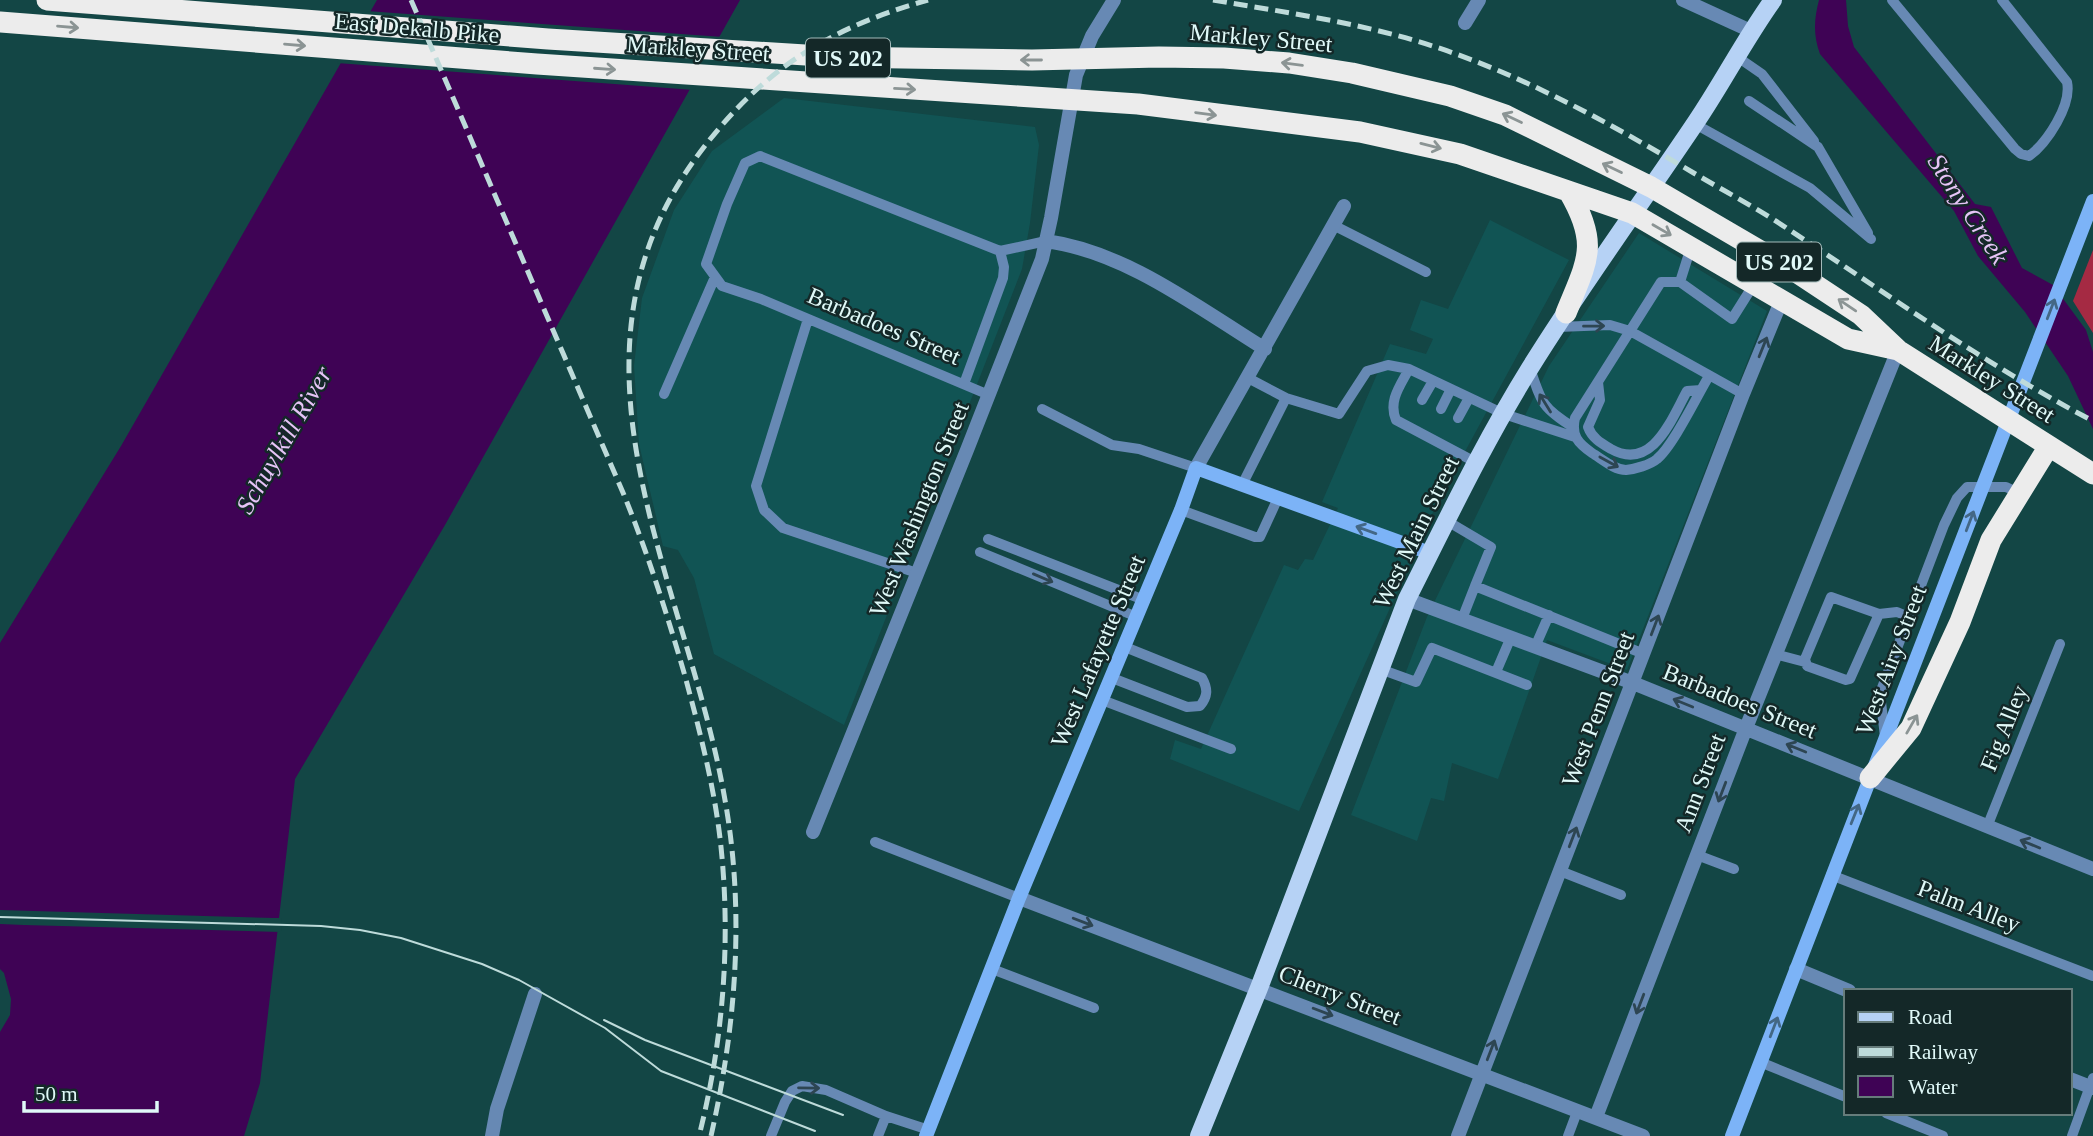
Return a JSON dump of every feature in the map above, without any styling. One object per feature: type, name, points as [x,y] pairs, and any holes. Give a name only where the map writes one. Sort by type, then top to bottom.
[{"type":"highway","name":"East Dekalb Pike","points":[[47,0],[548,39]]},
{"type":"highway","name":"East Dekalb Pike","points":[[0,22],[537,64]]},
{"type":"highway","name":"Markley Street","points":[[548,39],[901,60],[1224,58],[1289,63],[1352,73],[1450,96],[1505,115],[1651,187],[1804,277],[1861,315],[1898,350],[2092,474]]},
{"type":"highway","name":"Markley Street","points":[[537,64],[1138,104],[1360,132],[1414,142],[1496,165],[1632,213],[1848,339],[1898,350]]},
{"type":"highway","points":[[1562,320],[1586,263],[1588,244],[1584,219],[1569,192]]},
{"type":"highway","points":[[1870,778],[1911,728],[1960,622],[1991,540],[2049,446]]},
{"type":"main road","name":"West Main Street","points":[[1199,1136],[1259,988],[1407,599],[1430,553],[1530,368],[1632,213],[1695,124],[1768,7]]},
{"type":"main road","name":"West Airy Street","points":[[1732,1136],[1830,875],[2093,201]]},
{"type":"main road","points":[[1196,468],[1430,553]]},
{"type":"main road","name":"West Lafayette Street","points":[[927,1133],[1019,898],[1125,647],[1196,468]]},
{"type":"main road","points":[[927,1133],[944,1136]]},
{"type":"street","name":"West Washington Street","points":[[813,832],[1042,259],[1076,75],[1093,36],[1114,0]]},
{"type":"street","points":[[1465,23],[1479,0]]},
{"type":"street","points":[[1683,0],[1751,31]]},
{"type":"street","name":"West Lafayette Street","points":[[1196,468],[1344,206]]},
{"type":"street","points":[[1046,241],[1084,248],[1124,264],[1265,349]]},
{"type":"street","name":"West Penn Street","points":[[1458,1136],[1782,299]]},
{"type":"street","name":"Ann Street","points":[[1596,1117],[1775,654],[1898,350]]},
{"type":"street","name":"Barbadoes Street","points":[[1407,599],[1633,683],[2093,869]]},
{"type":"street","name":"Cherry Street","points":[[1019,898],[1643,1136]]},
{"type":"street","points":[[1796,970],[1844,989]]},
{"type":"street","points":[[492,1136],[497,1109],[535,994]]},
{"type":"street","points":[[2072,1079],[2092,1084]]},
{"type":"lane","points":[[1892,0],[2015,149],[2029,156],[2039,149],[2065,107],[2069,92],[2067,82],[2002,0]]},
{"type":"lane","points":[[1695,124],[1810,188],[1871,239],[1818,147],[1762,74],[1736,56]]},
{"type":"lane","points":[[1749,101],[1818,147]]},
{"type":"lane","points":[[664,394],[715,277],[706,264],[727,204],[745,163],[760,156],[1000,251],[1046,241]]},
{"type":"lane","points":[[1333,225],[1426,272]]},
{"type":"lane","points":[[1679,282],[1691,247]]},
{"type":"lane","points":[[964,384],[1003,278],[1004,267],[1000,251]]},
{"type":"lane","name":"Barbadoes Street","points":[[715,277],[722,286],[761,299],[989,395]]},
{"type":"lane","points":[[1574,432],[1575,418],[1661,282],[1679,282],[1732,319],[1754,283]]},
{"type":"lane","points":[[808,319],[756,486],[764,510],[783,528],[917,573]]},
{"type":"lane","points":[[1562,320],[1610,325],[1630,331],[1743,394]]},
{"type":"lane","points":[[1248,378],[1286,398],[1339,414],[1367,371],[1388,365],[1409,369],[1504,414],[1574,432]]},
{"type":"lane","points":[[1530,368],[1549,413],[1574,432],[1580,445],[1615,467],[1626,470],[1656,460],[1709,376]]},
{"type":"lane","points":[[1409,369],[1393,402],[1392,411],[1396,420],[1410,422],[1428,431],[1478,463]]},
{"type":"lane","points":[[1422,400],[1433,381]]},
{"type":"lane","points":[[1598,381],[1600,400],[1588,427],[1591,435],[1622,455],[1644,452],[1655,444],[1687,391],[1701,390]]},
{"type":"lane","points":[[1441,409],[1451,389]]},
{"type":"lane","points":[[1242,485],[1286,398]]},
{"type":"lane","points":[[1458,418],[1469,398]]},
{"type":"lane","points":[[1042,409],[1112,445],[1139,449],[1196,468]]},
{"type":"lane","points":[[1885,738],[1880,693],[1944,525],[1967,487],[2006,487],[2019,493]]},
{"type":"lane","points":[[1181,510],[1260,537],[1278,498]]},
{"type":"lane","points":[[1447,521],[1491,547],[1462,619]]},
{"type":"lane","points":[[988,539],[1144,600]]},
{"type":"lane","points":[[980,552],[1137,617]]},
{"type":"lane","points":[[1475,586],[1644,654]]},
{"type":"lane","points":[[1805,662],[1831,597],[1879,614],[1897,612],[1909,617]]},
{"type":"lane","points":[[1775,654],[1805,662],[1807,666],[1846,680],[1850,679],[1879,614]]},
{"type":"lane","points":[[1535,647],[1549,615]]},
{"type":"lane","points":[[1496,672],[1511,638]]},
{"type":"lane","name":"Fig Alley","points":[[1987,827],[2060,644]]},
{"type":"lane","points":[[1112,678],[1187,707],[1200,706],[1205,700],[1207,691],[1202,678],[1125,647]]},
{"type":"lane","points":[[1380,669],[1416,682],[1432,648],[1527,685]]},
{"type":"lane","points":[[1102,700],[1231,749]]},
{"type":"lane","points":[[875,842],[1019,898]]},
{"type":"lane","points":[[1697,855],[1734,869]]},
{"type":"lane","points":[[1560,871],[1621,895]]},
{"type":"lane","name":"Palm Alley","points":[[1830,875],[2093,976]]},
{"type":"lane","points":[[992,969],[1094,1008]]},
{"type":"lane","points":[[1760,1062],[1844,1096]]},
{"type":"lane","points":[[2072,1136],[2092,1084]]},
{"type":"lane","points":[[771,1136],[785,1102],[792,1091],[802,1086],[826,1090],[927,1133]]},
{"type":"lane","points":[[1568,1136],[1577,1112]]},
{"type":"lane","points":[[1891,1115],[1942,1136]]},
{"type":"lane","points":[[878,1136],[886,1116]]},
{"type":"shaded area","points":[[784,98],[1035,127],[1039,145],[1022,269],[844,725],[714,654],[694,578],[678,550],[663,546],[639,444],[634,366],[642,298],[674,210],[712,151]]},
{"type":"shaded area","points":[[1490,220],[1569,260],[1437,503],[1299,811],[1170,759],[1175,740],[1201,749],[1284,565],[1298,570],[1305,559],[1313,560],[1338,508],[1322,502],[1390,344],[1426,354],[1433,339],[1410,330],[1421,300],[1448,309]]},
{"type":"shaded area","points":[[1639,233],[1767,311],[1627,670],[1547,640],[1498,779],[1452,763],[1444,801],[1431,798],[1417,841],[1351,815],[1427,617],[1549,366]]},
{"type":"shaded area","points":[[2093,250],[2093,333],[2073,301]]},
{"type":"water","name":"Schuylkill River","points":[[377,0],[740,0],[445,525],[295,779],[260,1083],[244,1136],[0,1136],[0,1032],[10,1015],[11,999],[4,973],[0,969],[0,643],[121,446]]},
{"type":"water","name":"Stony Creek","points":[[1819,0],[1846,0],[1848,26],[1854,47],[1975,204],[1991,207],[2022,268],[2053,285],[2086,330],[2093,352],[2093,429],[2068,376],[2025,312],[1978,256],[1954,211],[1820,54],[1815,27]]},
{"type":"pier","points":[[367,11],[723,37],[694,90],[337,63]]},
{"type":"pier","points":[[0,910],[282,918],[281,932],[24,925],[0,924]]},
{"type":"tram line","points":[[0,917],[321,926],[401,938],[482,964],[519,980],[605,1028],[661,1071],[815,1131]]},
{"type":"tram line","points":[[604,1020],[645,1040],[843,1115]]},
{"type":"railway","points":[[411,0],[624,495],[664,607],[696,718],[718,825],[725,919],[719,1029],[699,1136]]},
{"type":"railway","points":[[711,1136],[732,1011],[735,884],[725,800],[707,717],[659,551],[639,469],[629,387],[634,306],[657,226],[704,147],[727,119],[777,72],[831,37],[861,23],[928,0]]},
{"type":"railway","points":[[1213,0],[1336,21],[1396,35],[1487,66],[1577,107],[1764,214],[2014,377],[2093,421]]}]
